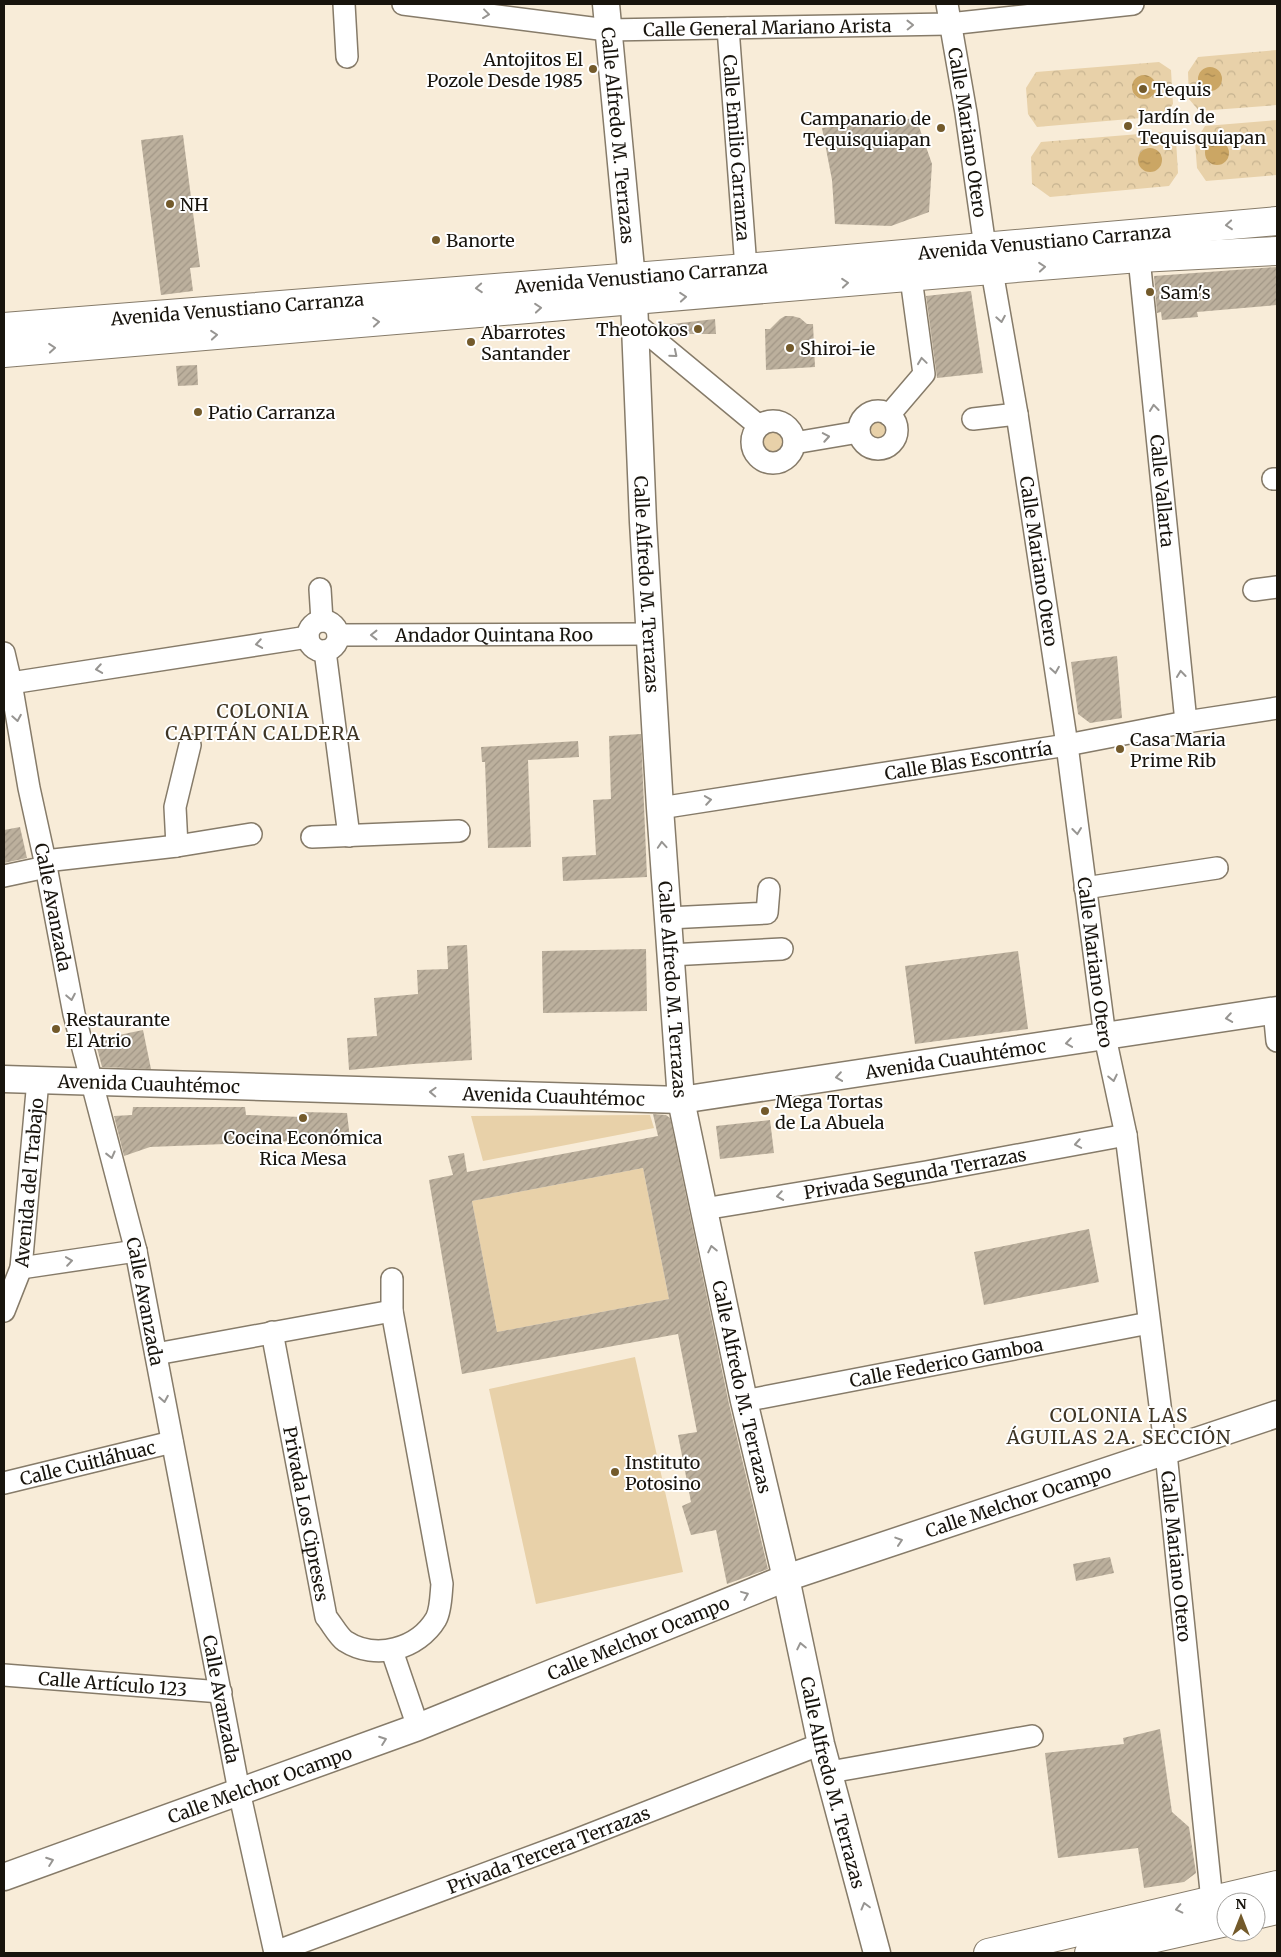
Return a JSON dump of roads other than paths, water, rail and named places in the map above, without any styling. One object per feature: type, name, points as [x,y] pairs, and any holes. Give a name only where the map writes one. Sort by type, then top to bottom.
[{"type":"main road","name":"Avenida Venustiano Carranza","points":[[4,353],[911,278],[989,259],[1277,221]]},
{"type":"main road","name":"Avenida Venustiano Carranza","points":[[4,327],[634,300],[746,268],[989,259],[1139,258],[1277,251]]},
{"type":"main road","points":[[1264,1892],[1277,1885]]},
{"type":"main road","points":[[988,1953],[1216,1917]]},
{"type":"main road","points":[[1089,1953],[1216,1917]]},
{"type":"street","points":[[344,4],[347,57]]},
{"type":"street","name":"Calle General Mariano Arista","points":[[403,4],[457,7],[607,30],[728,28],[1133,4]]},
{"type":"street","name":"Calle Alfredo M. Terrazas","points":[[606,4],[634,300],[643,522],[660,808],[681,1100],[744,1401],[786,1578],[821,1744],[877,1953]]},
{"type":"street","name":"Calle Mariano Otero","points":[[948,14],[1017,414],[1067,745],[1084,888],[1105,1037],[1126,1135],[1166,1453],[1217,1892]]},
{"type":"street","name":"Calle Emilio Carranza","points":[[728,28],[746,268]]},
{"type":"street","name":"Calle Vallarta","points":[[1139,258],[1186,722]]},
{"type":"street","points":[[890,415],[924,374],[911,278]]},
{"type":"street","points":[[634,300],[759,426]]},
{"type":"street","points":[[871,412],[884,412],[890,415],[894,419],[897,431],[887,447],[875,449],[864,443],[859,432],[862,420],[871,412]]},
{"type":"street","points":[[974,419],[1017,414]]},
{"type":"street","points":[[772,421],[785,425],[793,436],[794,443],[783,460],[770,462],[758,456],[752,444],[755,431],[759,426],[772,421]]},
{"type":"street","points":[[794,443],[859,432]]},
{"type":"street","points":[[1254,590],[1277,587]]},
{"type":"street","points":[[320,589],[313,648],[332,643]]},
{"type":"street","points":[[11,683],[333,625],[337,629],[332,643],[349,836]]},
{"type":"street","name":"Andador Quintana Roo","points":[[332,643],[651,634]]},
{"type":"street","name":"Calle Avanzada","points":[[4,653],[74,1014],[136,1252],[239,1791],[275,1953]]},
{"type":"street","name":"Calle Blas Escontría","points":[[660,808],[1067,745],[1186,722],[1277,708]]},
{"type":"street","points":[[177,846],[175,807],[190,744]]},
{"type":"street","points":[[312,837],[459,831]]},
{"type":"street","points":[[4,876],[46,864],[251,834]]},
{"type":"street","points":[[1084,888],[1217,868]]},
{"type":"street","points":[[668,918],[767,913],[769,889]]},
{"type":"street","points":[[670,955],[782,949]]},
{"type":"street","points":[[1275,1010],[1277,1041]]},
{"type":"street","name":"Avenida Cuauhtémoc","points":[[4,1079],[681,1100],[1275,1010]]},
{"type":"street","name":"Avenida del Trabajo","points":[[4,1311],[21,1268],[38,1080]]},
{"type":"street","name":"Privada Segunda Terrazas","points":[[704,1209],[926,1172],[1126,1135]]},
{"type":"street","points":[[21,1268],[136,1252]]},
{"type":"street","name":"Privada Los Cipreses","points":[[272,1332],[326,1617],[344,1641],[366,1649],[392,1651],[414,1642],[437,1618],[442,1584],[392,1311],[392,1279]]},
{"type":"street","points":[[156,1354],[392,1311]]},
{"type":"street","name":"Calle Federico Gamboa","points":[[744,1401],[1149,1323]]},
{"type":"street","name":"Calle Melchor Ocampo","points":[[4,1877],[418,1727],[786,1578],[1166,1453],[1277,1414]]},
{"type":"street","name":"Calle Cuitláhuac","points":[[4,1483],[172,1442]]},
{"type":"street","points":[[392,1651],[418,1727]]},
{"type":"street","name":"Calle Artículo 123","points":[[4,1674],[221,1692]]},
{"type":"street","points":[[830,1772],[1032,1736]]},
{"type":"street","name":"Privada Tercera Terrazas","points":[[275,1953],[568,1843],[821,1744]]},
{"type":"water","points":[[1210,67],[1219,70],[1222,79],[1219,88],[1210,91],[1201,88],[1198,79],[1201,70]]},
{"type":"water","points":[[1144,75],[1153,78],[1156,87],[1153,96],[1144,99],[1135,96],[1132,87],[1135,78]]},
{"type":"water","name":"Tequis","points":[[1217,141],[1226,144],[1229,153],[1226,162],[1217,165],[1208,162],[1205,153],[1208,144]]},
{"type":"water","points":[[1150,148],[1159,151],[1162,160],[1159,169],[1150,172],[1141,169],[1138,160],[1141,151]]},
{"type":"place","name":"Antojitos El Pozole Desde 1985","points":[[593,69]]},
{"type":"place","name":"Tequis","points":[[1143,89]]},
{"type":"place","name":"Jardín de Tequisquiapan","points":[[1128,126]]},
{"type":"place","name":"Campanario de Tequisquiapan","points":[[941,128]]},
{"type":"place","name":"NH","points":[[170,204]]},
{"type":"place","name":"Banorte","points":[[436,240]]},
{"type":"place","name":"Sam's","points":[[1150,292]]},
{"type":"place","name":"Theotokos","points":[[698,329]]},
{"type":"place","name":"Abarrotes Santander","points":[[471,342]]},
{"type":"place","name":"Shiroi-ie","points":[[790,348]]},
{"type":"place","name":"Patio Carranza","points":[[198,412]]},
{"type":"place","name":"Casa Maria Prime Rib","points":[[1120,749]]},
{"type":"place","name":"Restaurante El Atrio","points":[[56,1029]]},
{"type":"place","name":"Mega Tortas de La Abuela","points":[[765,1111]]},
{"type":"place","name":"Cocina Económica Rica Mesa","points":[[303,1118]]},
{"type":"place","name":"Instituto Potosino","points":[[615,1472]]},
{"type":"district","name":"COLONIA CAPITÁN CALDERA","points":[[263,722]]},
{"type":"district","name":"COLONIA LAS ÁGUILAS 2A. SECCIÓN","points":[[1119,1426]]}]
